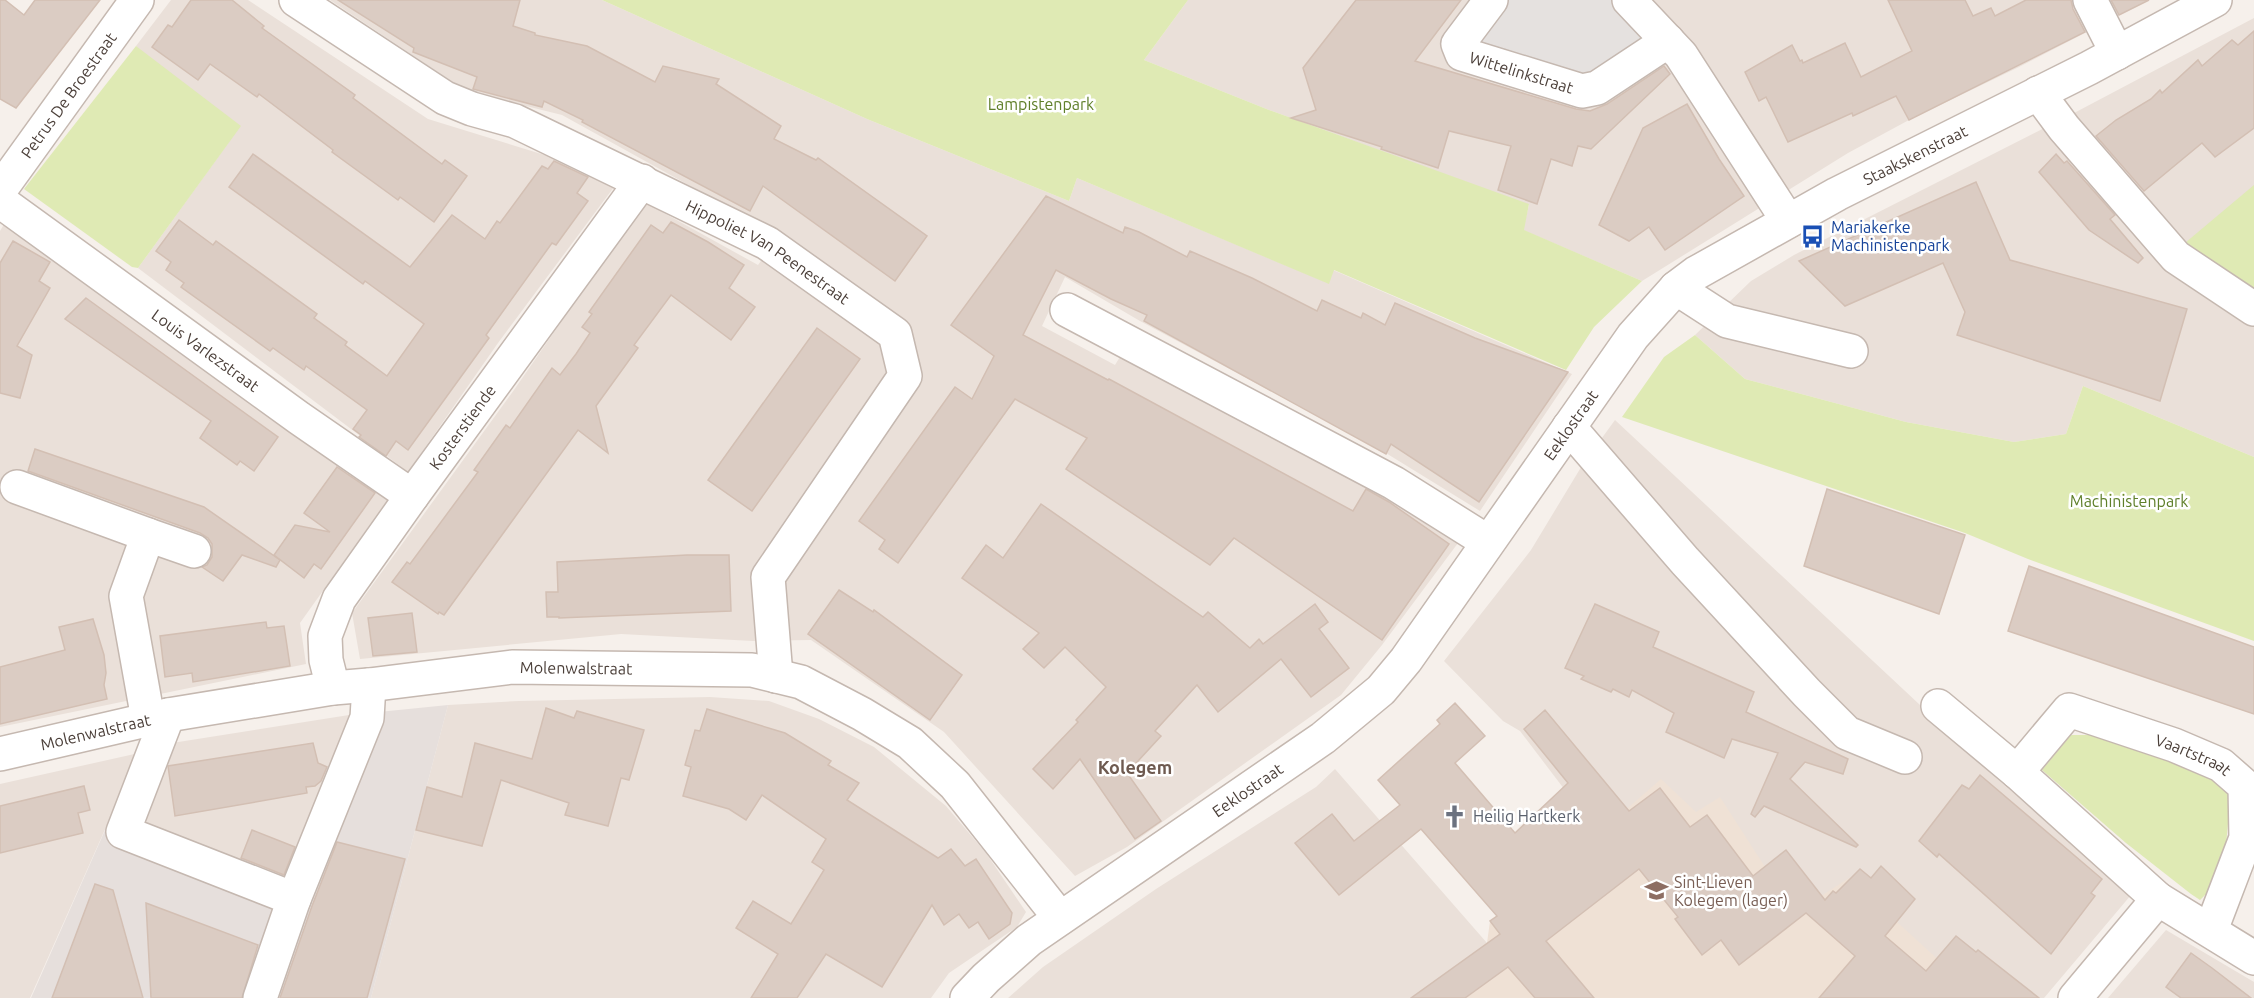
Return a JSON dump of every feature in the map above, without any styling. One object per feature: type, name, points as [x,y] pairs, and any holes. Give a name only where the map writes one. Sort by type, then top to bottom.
[{"type":"street","name":"Petrus De Broestraat","points":[[0,190],[137,0]]},
{"type":"street","name":"Hippoliet Van Peenestraat","points":[[296,0],[445,98],[472,109],[515,120],[767,243],[895,334],[905,376],[768,577],[776,676]]},
{"type":"street","name":"Wittelinkstraat","points":[[1491,0],[1458,44],[1462,54],[1582,91],[1597,88],[1668,40]]},
{"type":"street","points":[[1629,0],[1681,56],[1788,221]]},
{"type":"street","points":[[2090,0],[2117,53]]},
{"type":"street","name":"Staakskenstraat","points":[[1633,336],[1676,288],[1696,273],[1837,194],[2117,53],[2215,0]]},
{"type":"street","points":[[2037,93],[2064,128],[2176,257],[2208,305],[2254,333]]},
{"type":"street","name":"Kosterstiende","points":[[333,688],[326,660],[325,636],[339,599],[411,496],[642,182]]},
{"type":"street","name":"Louis Varlezstraat","points":[[0,201],[299,418],[411,496]]},
{"type":"street","points":[[2176,257],[2254,309]]},
{"type":"street","points":[[1676,288],[1727,321],[1851,351]]},
{"type":"street","points":[[1067,310],[1394,483],[1488,542]]},
{"type":"street","name":"Eeklostraat","points":[[967,998],[1022,946],[1323,738],[1381,690],[1406,660],[1633,336]]},
{"type":"street","points":[[1569,427],[1685,561],[1847,733],[1905,757]]},
{"type":"street","points":[[17,487],[194,551]]},
{"type":"street","points":[[148,535],[126,596],[158,717],[123,832],[294,899]]},
{"type":"street","name":"Molenwalstraat","points":[[0,754],[158,717],[333,688],[512,667],[752,670],[801,682],[862,714],[910,743],[955,785],[1060,918]]},
{"type":"street","points":[[260,998],[294,899],[367,718],[369,685]]},
{"type":"street","points":[[1938,706],[2017,772],[2158,899],[2254,958]]},
{"type":"street","name":"Vaartstraat","points":[[2017,772],[2068,710],[2162,741],[2221,765],[2245,786],[2246,838],[2211,930]]},
{"type":"street","points":[[2075,998],[2158,899]]},
{"type":"shaded area","points":[[171,0],[248,0],[428,119],[583,168],[614,187],[498,343],[408,472],[138,268],[229,142],[136,46]]},
{"type":"shaded area","points":[[330,0],[602,0],[867,119],[1069,201],[1077,178],[1328,283],[1333,270],[1572,374],[1480,511],[1381,450],[1140,321],[1065,277],[1042,326],[1115,365],[1123,352],[1353,473],[1458,543],[1382,645],[1341,695],[1127,847],[1075,876],[944,732],[811,640],[753,641],[621,634],[360,659],[352,613],[514,390],[644,202],[758,265],[774,243],[777,234],[562,115],[466,91]]},
{"type":"shaded area","points":[[1188,0],[2149,0],[1848,153],[1642,281],[1523,230],[1529,205],[1269,110],[1144,60]]},
{"type":"shaded area","points":[[1500,0],[1615,0],[1648,34],[1583,80],[1483,48],[1475,34]]},
{"type":"shaded area","points":[[2254,18],[2254,457],[2083,386],[2066,434],[2014,442],[1906,422],[1745,379],[1695,335],[1751,281],[1794,255],[2076,112]]},
{"type":"shaded area","points":[[6,221],[389,498],[300,623],[306,664],[0,727],[0,231]]},
{"type":"shaded area","points":[[1615,420],[1950,733],[2131,895],[2044,998],[1980,998],[1798,911],[1696,812],[1605,828],[1574,802],[1520,731],[1503,721],[1444,661],[1531,550],[1583,464]]},
{"type":"shaded area","points":[[710,697],[769,701],[819,719],[874,747],[946,806],[986,853],[1026,912],[1017,927],[949,973],[931,998],[371,998],[448,705],[519,701]]},
{"type":"shaded area","points":[[448,705],[371,998],[31,998],[139,753],[132,826],[295,888],[349,715]]},
{"type":"shaded area","points":[[349,715],[346,741],[295,888],[131,827],[172,743]]},
{"type":"shaded area","points":[[139,753],[30,998],[0,998],[0,784]]},
{"type":"shaded area","points":[[1335,769],[1487,943],[1411,998],[1008,998],[1043,967],[1156,889],[1316,787]]},
{"type":"shaded area","name":"Sint-Lieven Kolegem (lager)","points":[[1661,779],[1696,812],[1720,797],[1765,867],[1798,911],[1849,878],[1980,998],[1411,998],[1487,943],[1490,921],[1605,828]]},
{"type":"shaded area","points":[[2166,930],[2254,982],[2254,998],[2108,998]]},
{"type":"green space","name":"Lampistenpark","points":[[602,0],[1188,0],[1144,60],[1269,110],[1529,204],[1524,230],[1642,281],[1594,327],[1566,370],[1334,270],[1329,284],[1077,178],[1069,201],[867,119]]},
{"type":"green space","points":[[136,46],[241,126],[138,268],[132,267],[24,189]]},
{"type":"green space","points":[[2254,185],[2254,290],[2185,243]]},
{"type":"green space","name":"Machinistenpark","points":[[1695,335],[1745,379],[1906,422],[2014,442],[2066,434],[2083,386],[2254,457],[2254,641],[2028,559],[1965,533],[1622,417],[1664,357]]},
{"type":"green space","points":[[2071,735],[2100,735],[2218,777],[2231,792],[2224,866],[2214,892],[2205,895],[2200,900],[2191,894],[2126,843],[2042,770]]},
{"type":"building","points":[[0,0],[5,0],[24,15],[35,0],[100,0],[16,108],[0,99]]},
{"type":"building","points":[[191,0],[232,0],[264,26],[262,28],[355,95],[353,98],[442,164],[445,160],[467,176],[434,222],[400,197],[398,200],[332,152],[333,150],[259,94],[257,97],[210,64],[198,80],[152,47],[168,25],[172,27]]},
{"type":"building","points":[[338,0],[520,0],[513,26],[535,33],[535,35],[587,46],[655,82],[663,66],[719,79],[716,84],[781,126],[774,139],[816,160],[818,158],[927,236],[895,281],[763,186],[750,211],[544,101],[542,107],[473,89],[477,77],[413,52],[414,48]]},
{"type":"building","points":[[1356,0],[1461,0],[1415,61],[1576,109],[1590,111],[1607,104],[1664,66],[1670,74],[1591,149],[1578,146],[1572,166],[1551,159],[1537,204],[1498,190],[1511,146],[1449,131],[1438,168],[1381,149],[1382,147],[1291,118],[1316,110],[1303,68]]},
{"type":"building","points":[[1888,0],[1965,0],[1973,16],[1991,8],[1995,16],[2026,0],[2071,0],[2085,32],[1909,120],[1896,96],[1788,142],[1766,97],[1759,101],[1745,72],[1792,45],[1803,63],[1845,43],[1861,77],[1912,51]]},
{"type":"building","points":[[2111,0],[2149,0],[2119,15]]},
{"type":"building","points":[[2254,31],[2254,128],[2215,157],[2202,143],[2144,191],[2096,136],[2116,120],[2151,99],[2160,90],[2162,93],[2198,60],[2202,66],[2232,40],[2238,45]]},
{"type":"building","points":[[1687,104],[1744,196],[1665,250],[1649,227],[1629,241],[1599,225],[1643,128]]},
{"type":"building","points":[[253,154],[410,267],[452,215],[485,239],[497,221],[500,223],[542,166],[548,169],[554,161],[588,177],[577,193],[588,201],[556,245],[552,243],[486,335],[489,338],[408,450],[396,441],[386,456],[359,437],[361,435],[353,429],[367,410],[306,366],[304,370],[273,348],[270,351],[181,287],[184,283],[166,270],[171,262],[156,251],[179,220],[213,245],[216,241],[317,314],[314,318],[347,342],[345,345],[387,376],[424,324],[365,281],[363,284],[229,187]]},
{"type":"building","points":[[2056,154],[2064,163],[2067,161],[2115,215],[2110,219],[2143,258],[2138,263],[2089,230],[2039,172]]},
{"type":"building","points":[[1976,182],[2010,260],[2187,309],[2160,401],[1957,335],[1965,312],[1943,263],[1845,306],[1799,261]]},
{"type":"building","points":[[1046,196],[1123,233],[1125,227],[1139,232],[1187,257],[1190,251],[1252,278],[1317,311],[1322,300],[1361,318],[1363,313],[1385,325],[1395,303],[1475,338],[1568,372],[1479,502],[1391,444],[1386,454],[1144,321],[1147,315],[1056,270],[1023,335],[1353,511],[1366,489],[1389,502],[1449,544],[1382,640],[1234,538],[1210,565],[1066,469],[1087,438],[1015,399],[898,563],[879,549],[885,540],[859,521],[955,387],[972,399],[994,356],[951,325]]},
{"type":"building","points":[[671,222],[744,265],[729,288],[755,307],[731,340],[671,295],[634,345],[638,348],[596,406],[608,453],[578,430],[444,615],[439,612],[438,614],[392,582],[407,562],[410,564],[478,472],[474,470],[506,425],[510,428],[552,368],[560,375],[576,354],[590,333],[582,327],[592,314],[589,312],[651,225],[663,233]]},
{"type":"building","points":[[13,241],[50,262],[39,281],[50,288],[17,346],[32,355],[20,398],[0,393],[0,263]]},
{"type":"building","points":[[86,298],[278,437],[254,471],[240,461],[237,465],[200,438],[211,421],[65,319]]},
{"type":"building","points":[[817,328],[860,359],[752,511],[708,480]]},
{"type":"building","points":[[35,449],[204,507],[280,560],[276,567],[242,555],[223,581],[202,567],[207,565],[212,557],[212,544],[208,538],[200,533],[28,471]]},
{"type":"building","points":[[337,467],[375,493],[321,569],[314,564],[304,578],[274,555],[295,525],[330,532],[304,513]]},
{"type":"building","points":[[1827,489],[1965,535],[1939,614],[1804,566]]},
{"type":"building","points":[[1041,504],[1203,617],[1208,612],[1250,648],[1259,639],[1263,644],[1315,604],[1328,622],[1319,629],[1349,668],[1311,697],[1281,659],[1218,712],[1197,685],[1155,731],[1161,736],[1127,773],[1161,821],[1135,839],[1080,759],[1053,789],[1033,769],[1078,722],[1076,720],[1106,687],[1065,647],[1044,668],[1023,649],[1039,633],[962,578],[986,545],[1003,558]]},
{"type":"building","points":[[729,555],[731,611],[547,617],[546,592],[558,592],[557,562]]},
{"type":"building","points":[[2029,566],[2254,647],[2254,714],[2008,631]]},
{"type":"building","points":[[839,590],[873,612],[874,610],[962,675],[930,720],[808,634]]},
{"type":"building","points":[[1595,604],[1659,632],[1653,647],[1754,692],[1746,712],[1848,759],[1843,774],[1805,762],[1790,779],[1858,845],[1856,847],[1764,806],[1755,817],[1751,814],[1778,753],[1732,739],[1724,758],[1666,732],[1674,713],[1632,690],[1629,697],[1613,689],[1611,692],[1581,679],[1584,676],[1565,668]]},
{"type":"building","points":[[412,613],[417,652],[373,656],[368,618]]},
{"type":"building","points":[[93,619],[104,655],[106,673],[104,685],[107,699],[0,724],[0,667],[65,650],[59,627]]},
{"type":"building","points":[[266,622],[267,628],[284,626],[290,666],[193,682],[192,673],[165,677],[160,636]]},
{"type":"building","points":[[1455,703],[1485,736],[1455,763],[1515,833],[1568,783],[1524,729],[1545,710],[1629,811],[1660,788],[1690,827],[1707,815],[1753,876],[1786,850],[1825,900],[1833,891],[1836,893],[1860,869],[1871,878],[1881,866],[1915,899],[1885,936],[1926,971],[1956,936],[1976,952],[1978,950],[2039,998],[1819,998],[1855,956],[1806,913],[1739,965],[1721,940],[1702,955],[1675,919],[1678,917],[1639,869],[1546,941],[1594,998],[1535,998],[1508,967],[1465,998],[1411,998],[1500,934],[1490,921],[1497,916],[1421,829],[1339,895],[1295,843],[1332,814],[1354,841],[1400,805],[1378,780],[1440,724],[1437,720]]},
{"type":"building","points":[[546,708],[574,718],[577,711],[644,730],[629,780],[621,778],[608,826],[565,815],[569,803],[501,780],[482,846],[416,830],[427,787],[462,797],[475,743],[532,759]]},
{"type":"building","points":[[707,709],[785,733],[831,761],[828,765],[859,783],[847,800],[938,858],[951,849],[965,866],[976,859],[1012,913],[1010,924],[989,939],[978,922],[969,928],[959,914],[944,925],[932,905],[882,987],[826,954],[797,998],[751,998],[778,954],[736,928],[753,901],[791,924],[824,870],[812,862],[826,839],[762,795],[746,820],[729,809],[683,796],[691,767],[685,765],[695,730],[700,731]]},
{"type":"building","points":[[313,743],[318,763],[327,767],[321,781],[315,786],[306,787],[307,793],[175,816],[168,766]]},
{"type":"building","points":[[1980,775],[2102,879],[2091,893],[2095,896],[2051,954],[1939,854],[1937,857],[1919,841],[1962,785],[1969,789]]},
{"type":"building","points":[[84,786],[90,810],[78,813],[83,833],[0,853],[0,806]]},
{"type":"building","points":[[252,830],[295,847],[284,875],[241,858]]},
{"type":"building","points":[[337,842],[405,859],[367,998],[280,998],[312,906]]},
{"type":"building","points":[[95,884],[113,890],[143,998],[52,998]]},
{"type":"building","points":[[146,903],[258,945],[242,998],[151,998]]},
{"type":"building","points":[[2191,953],[2251,998],[2181,998],[2166,987]]},
{"type":"place","name":"Mariakerke Machinistenpark","points":[[1813,236]]},
{"type":"place","name":"Heilig Hartkerk","points":[[1455,816]]},
{"type":"place","name":"Sint-Lieven Kolegem (lager)","points":[[1656,891]]},
{"type":"district","name":"Kolegem","points":[[1135,768]]}]
